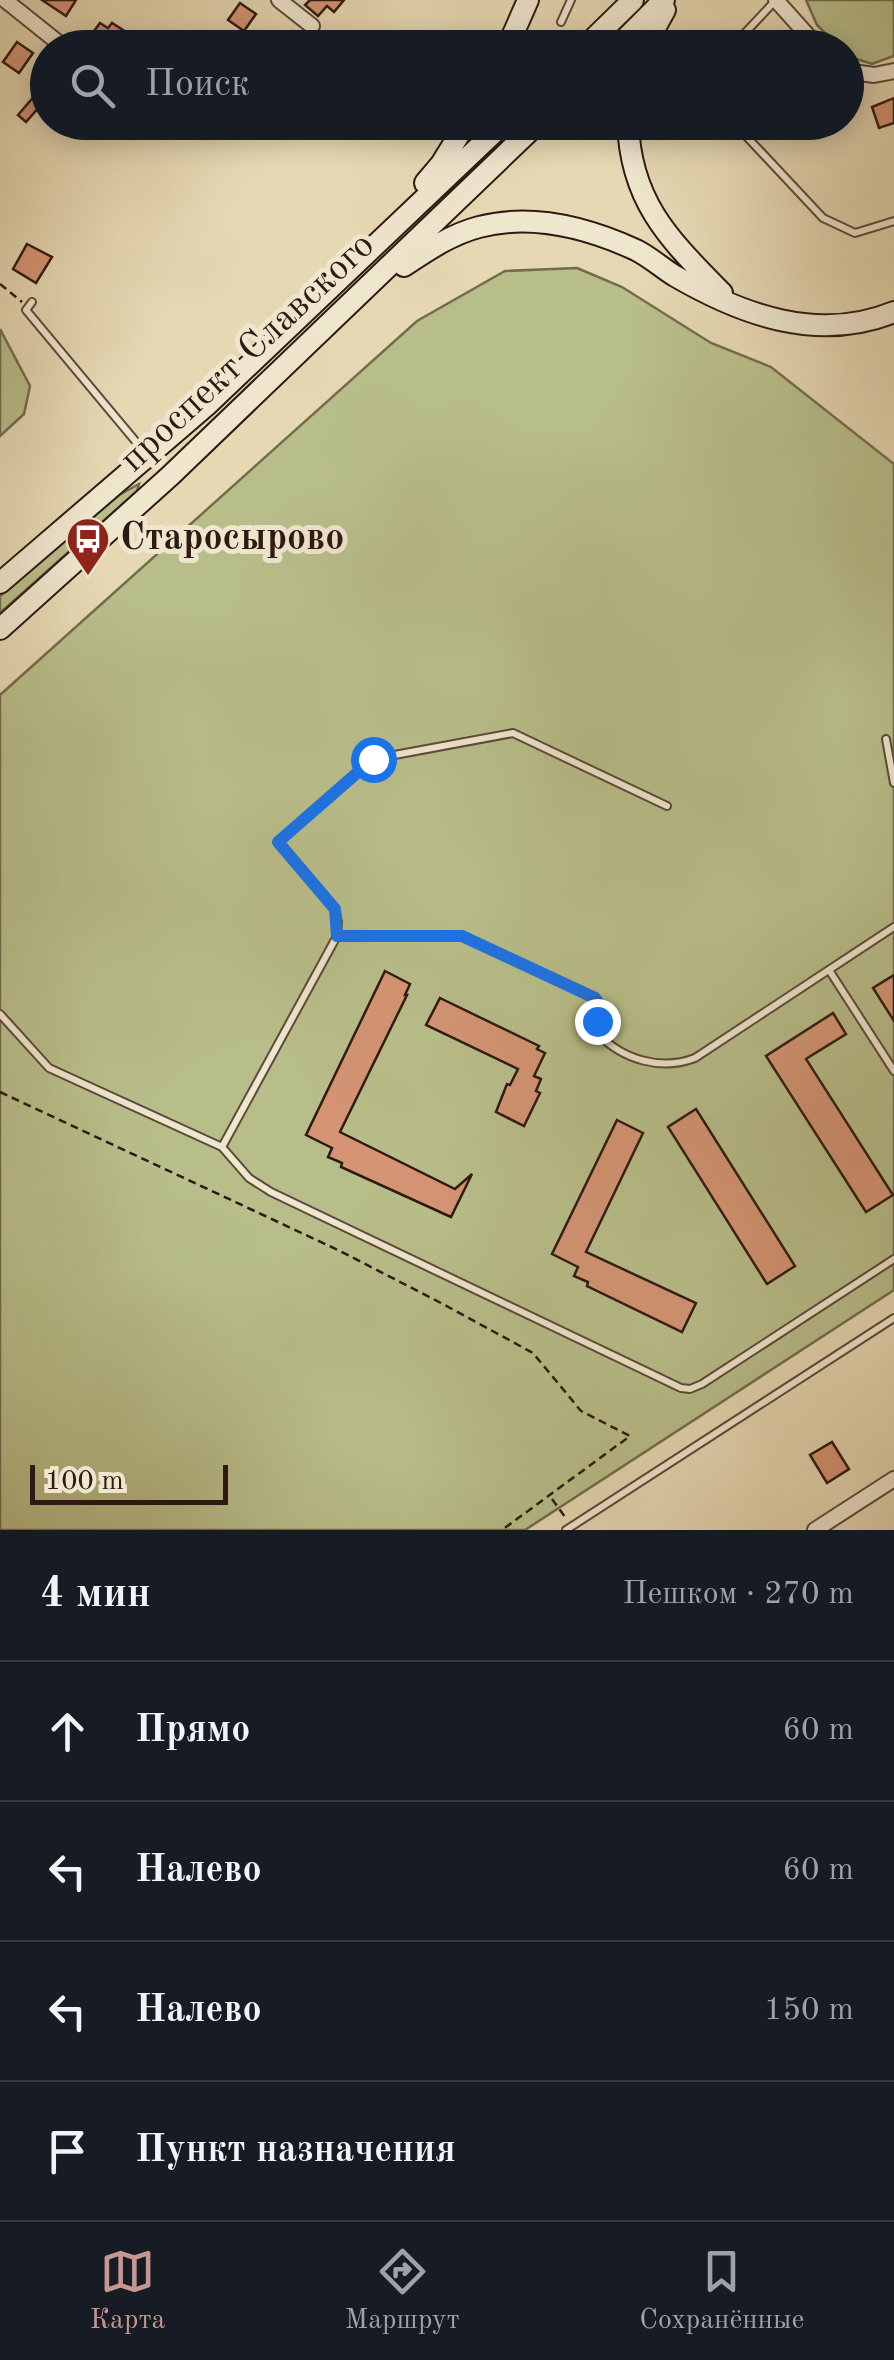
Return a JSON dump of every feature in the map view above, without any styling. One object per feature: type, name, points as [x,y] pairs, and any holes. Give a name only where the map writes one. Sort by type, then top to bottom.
[{"type":"main road","points":[[515,30],[528,0]]},
{"type":"main road","points":[[603,30],[634,0]]},
{"type":"main road","points":[[636,30],[668,0]]},
{"type":"main road","points":[[653,30],[668,0]]},
{"type":"main road","points":[[345,275],[441,164],[456,140]]},
{"type":"main road","name":"проспект Славского","points":[[0,584],[206,406],[486,140]]},
{"type":"main road","name":"проспект Славского","points":[[0,628],[156,488],[520,140]]},
{"type":"main road","points":[[630,140],[634,170],[649,209],[670,240],[734,305]]},
{"type":"main road","points":[[361,295],[440,242],[478,227],[520,221],[557,223],[638,251],[676,276],[770,319],[824,326],[857,323],[894,312]]},
{"type":"street","points":[[5,0],[42,30]]},
{"type":"street","points":[[278,0],[312,26]]},
{"type":"street","points":[[776,0],[803,30]]},
{"type":"street","points":[[864,73],[894,71]]},
{"type":"street","points":[[814,1530],[894,1479]]},
{"type":"lane","points":[[560,22],[571,0]]},
{"type":"lane","points":[[748,30],[776,0]]},
{"type":"lane","points":[[750,140],[823,218],[855,233],[894,221]]},
{"type":"lane","points":[[30,305],[26,310],[148,457]]},
{"type":"lane","points":[[222,1147],[337,936],[335,909],[278,842],[373,759],[513,733],[667,806]]},
{"type":"lane","points":[[886,739],[894,783]]},
{"type":"lane","points":[[337,936],[462,936],[595,998],[602,1008],[597,1033],[607,1043],[653,1065],[676,1066],[695,1058],[894,927]]},
{"type":"lane","points":[[829,970],[894,1071]]},
{"type":"lane","points":[[0,1014],[49,1068],[222,1147],[249,1178],[272,1192],[681,1388],[702,1384],[894,1259]]},
{"type":"lane","points":[[571,1529],[894,1318]]},
{"type":"path","points":[[0,284],[30,305]]},
{"type":"path","points":[[0,1092],[338,1250],[532,1353],[581,1411],[630,1436],[502,1530]]},
{"type":"path","points":[[550,1497],[571,1529]]},
{"type":"green space","points":[[806,0],[894,0],[894,56],[872,64],[864,61],[864,30],[822,30]]},
{"type":"green space","points":[[577,268],[622,287],[711,343],[771,367],[894,464],[894,1290],[525,1530],[0,1530],[0,695],[417,321],[505,271]]},
{"type":"green space","points":[[0,329],[30,386],[24,414],[0,436]]},
{"type":"green space","points":[[139,484],[137,491],[0,613],[0,596],[119,495]]},
{"type":"building","points":[[42,0],[76,0],[66,16]]},
{"type":"building","points":[[310,0],[344,0],[334,12],[327,6],[318,16],[305,5]]},
{"type":"building","points":[[240,3],[256,14],[245,30],[228,20]]},
{"type":"building","points":[[100,23],[108,28],[112,23],[123,30],[95,30]]},
{"type":"building","points":[[17,42],[30,51],[19,73],[3,62]]},
{"type":"building","points":[[894,98],[894,123],[879,128],[872,107]]},
{"type":"building","points":[[30,101],[30,117],[26,122],[18,115]]},
{"type":"building","points":[[27,244],[52,257],[36,283],[13,269]]},
{"type":"building","points":[[385,971],[410,984],[407,995],[340,1132],[455,1189],[472,1174],[451,1217],[341,1167],[342,1163],[328,1157],[332,1148],[306,1135]]},
{"type":"building","points":[[894,975],[894,1021],[873,988]]},
{"type":"building","points":[[440,998],[539,1046],[537,1049],[545,1053],[534,1076],[541,1079],[536,1091],[540,1093],[524,1126],[496,1112],[518,1069],[426,1025]]},
{"type":"building","points":[[833,1013],[846,1034],[806,1059],[893,1195],[866,1212],[766,1056]]},
{"type":"building","points":[[696,1109],[795,1266],[767,1284],[668,1127]]},
{"type":"building","points":[[617,1120],[643,1133],[586,1252],[696,1303],[682,1332],[587,1286],[588,1282],[574,1276],[578,1267],[552,1254]]},
{"type":"building","points":[[832,1442],[849,1469],[827,1483],[810,1455]]},
{"type":"place","name":"Старосырово","points":[[88,577]]},
{"type":"route","points":[[373,759],[278,842],[335,909],[337,936],[462,936],[595,998],[602,1008],[597,1021]]}]
